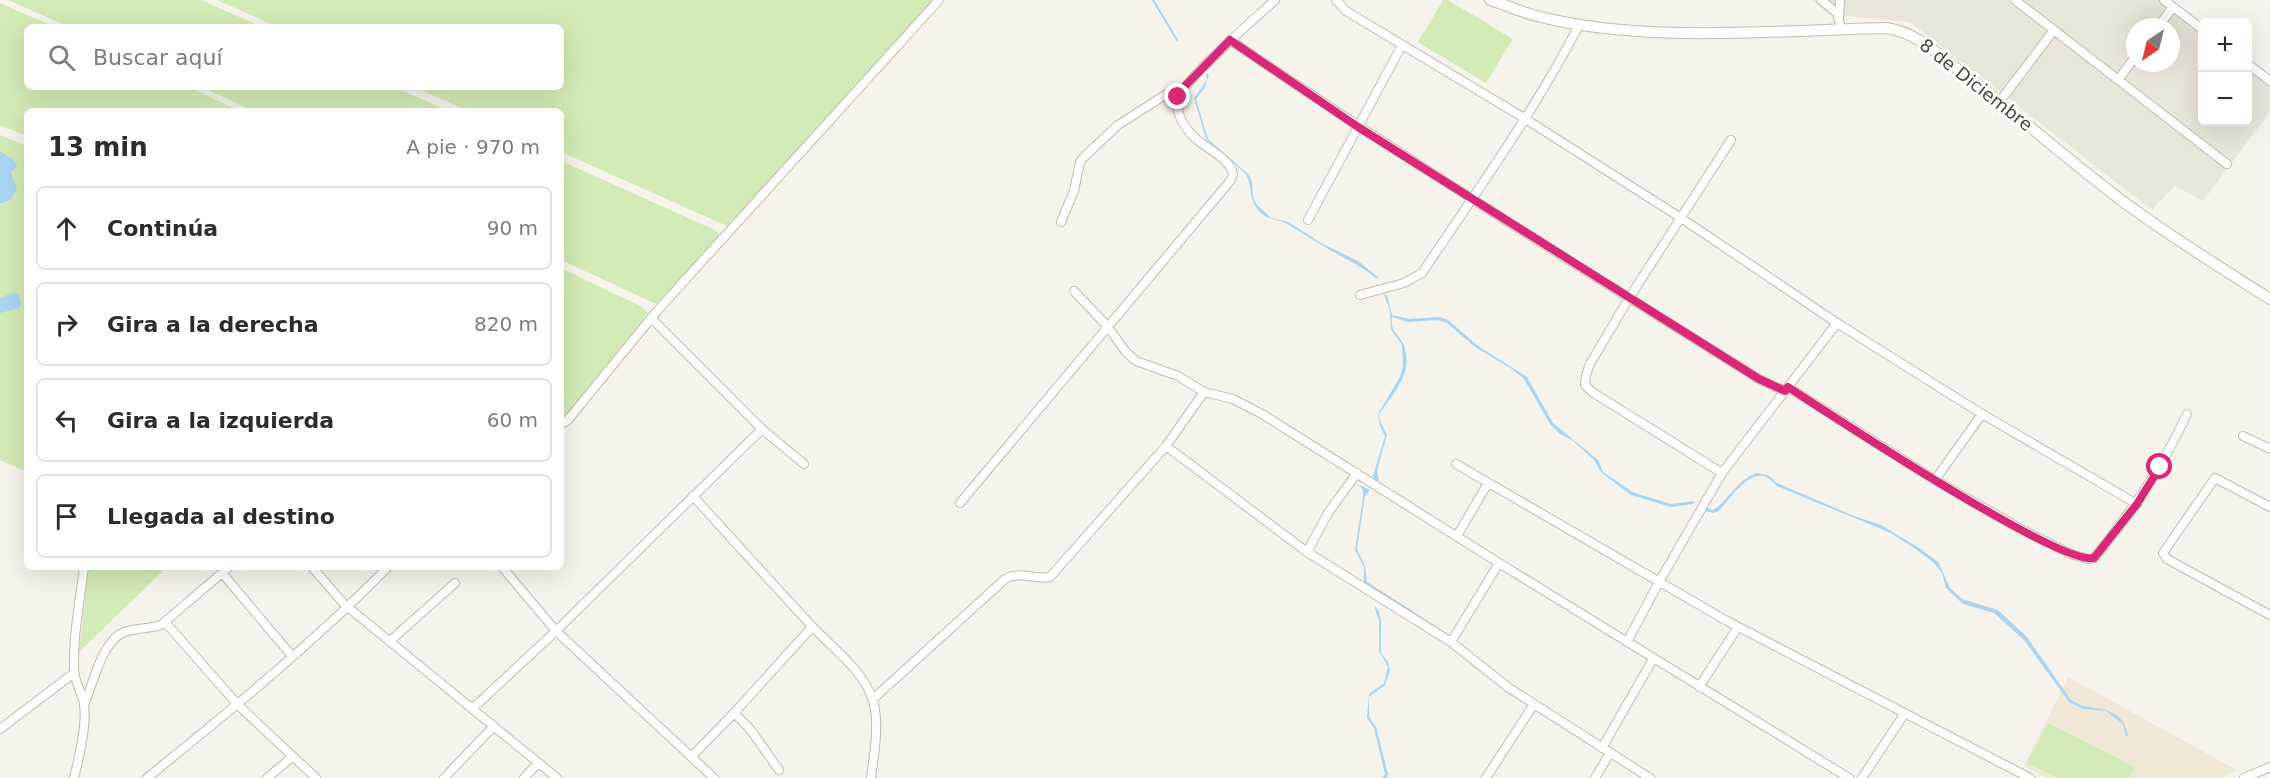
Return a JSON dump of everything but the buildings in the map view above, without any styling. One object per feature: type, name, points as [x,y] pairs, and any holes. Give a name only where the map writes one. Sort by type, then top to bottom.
[{"type":"street","points":[[564,422],[651,318],[939,0]]},
{"type":"street","points":[[960,503],[1232,176],[1232,169],[1228,164],[1193,136],[1179,116],[1178,97],[1184,87],[1230,40],[1275,0]]},
{"type":"street","points":[[1336,0],[1346,11],[1524,118],[1681,218],[1837,323],[1982,414],[2137,504]]},
{"type":"street","name":"8 de Diciembre","points":[[1490,0],[1536,16],[1579,25],[1620,30],[1667,32],[1887,28],[1915,37],[2000,101],[2122,201],[2270,299]]},
{"type":"street","points":[[1821,0],[1839,17]]},
{"type":"street","points":[[1840,0],[1841,28]]},
{"type":"street","points":[[2015,0],[2227,164]]},
{"type":"street","points":[[2163,0],[2198,27]]},
{"type":"street","points":[[2165,18],[2173,7]]},
{"type":"street","points":[[1360,295],[1404,283],[1422,273],[1524,118],[1579,25]]},
{"type":"street","points":[[2000,101],[2054,30]]},
{"type":"street","points":[[1230,40],[1358,127],[1759,379],[1786,389],[1935,480],[2023,530],[2071,554],[2088,559],[2094,558],[2137,504],[2170,451],[2187,414]]},
{"type":"street","points":[[1308,220],[1402,45]]},
{"type":"street","points":[[2252,68],[2270,81]]},
{"type":"street","points":[[2118,80],[2126,69]]},
{"type":"street","points":[[1061,222],[1074,191],[1080,162],[1085,156],[1118,125],[1165,95],[1184,87]]},
{"type":"street","points":[[1722,473],[1592,392],[1585,385],[1590,364],[1629,298],[1731,140]]},
{"type":"street","points":[[1074,291],[1108,327],[1136,362],[1178,376],[1204,392],[1222,394],[1290,430],[1653,659],[1849,778]]},
{"type":"street","points":[[651,318],[762,429],[804,464]]},
{"type":"street","points":[[1627,642],[1722,473],[1837,323]]},
{"type":"street","points":[[873,699],[1005,579],[1013,575],[1024,574],[1041,579],[1050,577],[1166,446],[1204,392]]},
{"type":"street","points":[[1935,480],[1982,414]]},
{"type":"street","points":[[472,709],[556,631],[762,429]]},
{"type":"street","points":[[2243,436],[2270,449]]},
{"type":"street","points":[[1166,446],[1307,552],[1451,642],[1509,688],[1650,778]]},
{"type":"street","points":[[1456,464],[1738,627],[2030,778]]},
{"type":"street","points":[[1307,552],[1328,513],[1357,472]]},
{"type":"street","points":[[2270,507],[2215,478],[2163,553],[2167,559],[2270,615]]},
{"type":"street","points":[[1457,536],[1488,483]]},
{"type":"street","points":[[693,496],[812,627],[854,669],[873,699],[876,731],[871,778]]},
{"type":"street","points":[[1451,642],[1499,563]]},
{"type":"street","points":[[84,570],[74,653],[74,673],[84,705]]},
{"type":"street","points":[[74,778],[81,749],[84,705],[108,645],[115,637],[124,633],[149,629],[165,622],[226,570]]},
{"type":"street","points":[[315,570],[348,607],[557,778]]},
{"type":"street","points":[[147,778],[238,705],[348,607],[385,570]]},
{"type":"street","points":[[505,570],[556,631],[714,778]]},
{"type":"street","points":[[222,573],[292,656]]},
{"type":"street","points":[[390,641],[455,583]]},
{"type":"street","points":[[165,622],[238,705],[316,778]]},
{"type":"street","points":[[691,757],[812,627]]},
{"type":"street","points":[[1699,687],[1738,627]]},
{"type":"street","points":[[1595,778],[1606,750],[1653,659]]},
{"type":"street","points":[[0,729],[74,673]]},
{"type":"street","points":[[1486,778],[1534,704]]},
{"type":"street","points":[[734,713],[750,729],[779,770]]},
{"type":"street","points":[[1862,778],[1905,713]]},
{"type":"street","points":[[444,778],[494,726]]},
{"type":"street","points":[[267,778],[292,756]]},
{"type":"street","points":[[524,778],[538,763]]},
{"type":"street","points":[[2244,778],[2270,767]]},
{"type":"shaded area","points":[[1812,0],[2166,0],[2198,25],[2198,126],[2252,126],[2252,65],[2270,79],[2270,112],[2203,201],[2175,186],[2152,210],[1910,22],[1833,15]]},
{"type":"shaded area","points":[[2068,677],[2237,770],[2221,778],[2047,778],[2024,766]]},
{"type":"green space","points":[[8,0],[201,0],[255,24],[62,24]]},
{"type":"green space","points":[[217,0],[935,0],[727,226],[564,153],[564,108],[461,108],[421,90],[564,90],[564,24],[271,24]]},
{"type":"green space","points":[[1443,0],[1448,0],[1513,39],[1486,83],[1418,42]]},
{"type":"green space","points":[[0,3],[48,24],[24,24],[24,90],[196,90],[233,108],[24,108],[24,135],[0,125]]},
{"type":"green space","points":[[208,90],[402,90],[442,108],[246,108]]},
{"type":"green space","points":[[0,135],[24,145],[24,471],[0,460]]},
{"type":"green space","points":[[564,162],[715,230],[719,235],[718,239],[656,304],[564,261]]},
{"type":"green space","points":[[564,269],[642,307],[648,313],[564,416]]},
{"type":"green space","points":[[88,570],[164,570],[79,652]]},
{"type":"green space","points":[[2048,723],[2135,767],[2129,778],[2057,778],[2027,763]]},
{"type":"water","points":[[1206,73],[1209,75],[1204,89],[1196,99],[1208,139],[1248,174],[1252,181],[1253,197],[1257,205],[1271,218],[1288,222],[1323,244],[1358,261],[1379,278],[1289,225],[1265,216],[1257,209],[1253,200],[1246,174],[1206,139],[1194,98],[1207,80]]},
{"type":"water","points":[[0,151],[14,160],[17,166],[11,172],[17,189],[11,199],[3,203],[0,203]]},
{"type":"water","points":[[12,293],[19,294],[21,305],[19,308],[0,313],[0,298]]},
{"type":"water","points":[[1384,295],[1387,295],[1392,315],[1409,319],[1439,317],[1448,320],[1478,346],[1527,377],[1553,423],[1598,460],[1603,472],[1632,492],[1671,504],[1694,501],[1693,504],[1671,507],[1631,495],[1601,472],[1594,460],[1550,424],[1524,379],[1512,369],[1475,347],[1447,323],[1438,320],[1408,322],[1392,317],[1394,330],[1404,346],[1406,365],[1396,391],[1379,414],[1387,435],[1377,470],[1379,481],[1372,479],[1385,436],[1380,426],[1378,414],[1400,377],[1403,367],[1402,345],[1391,329],[1390,310]]},
{"type":"water","points":[[1757,473],[1768,475],[1777,483],[1881,525],[1919,548],[1938,562],[1950,588],[1962,599],[1998,610],[2027,637],[2071,700],[2083,706],[2106,710],[2118,716],[2124,723],[2128,735],[2126,737],[2123,724],[2106,711],[2083,709],[2069,702],[2024,640],[1994,613],[1963,604],[1946,588],[1942,573],[1934,563],[1891,533],[1777,486],[1767,478],[1760,476],[1746,481],[1719,511],[1713,513],[1703,510],[1704,507],[1713,510],[1739,484]]},
{"type":"water","points":[[1358,484],[1370,490],[1365,496],[1357,549],[1365,566],[1367,582],[1450,635],[1364,583],[1364,567],[1355,550],[1363,498],[1363,490]]},
{"type":"water","points":[[1374,605],[1381,621],[1381,653],[1388,662],[1390,670],[1385,685],[1369,697],[1369,717],[1376,727],[1388,774],[1387,778],[1383,778],[1385,774],[1374,728],[1367,718],[1369,694],[1384,683],[1388,667],[1379,651],[1379,621]]},
{"type":"waterway","points":[[1153,0],[1177,40]]},
{"type":"route","points":[[1178,97],[1184,87],[1230,40],[1358,127],[1759,379],[1785,391],[1788,387],[1979,506],[2071,554],[2088,559],[2094,558],[2137,504],[2160,467]]}]
